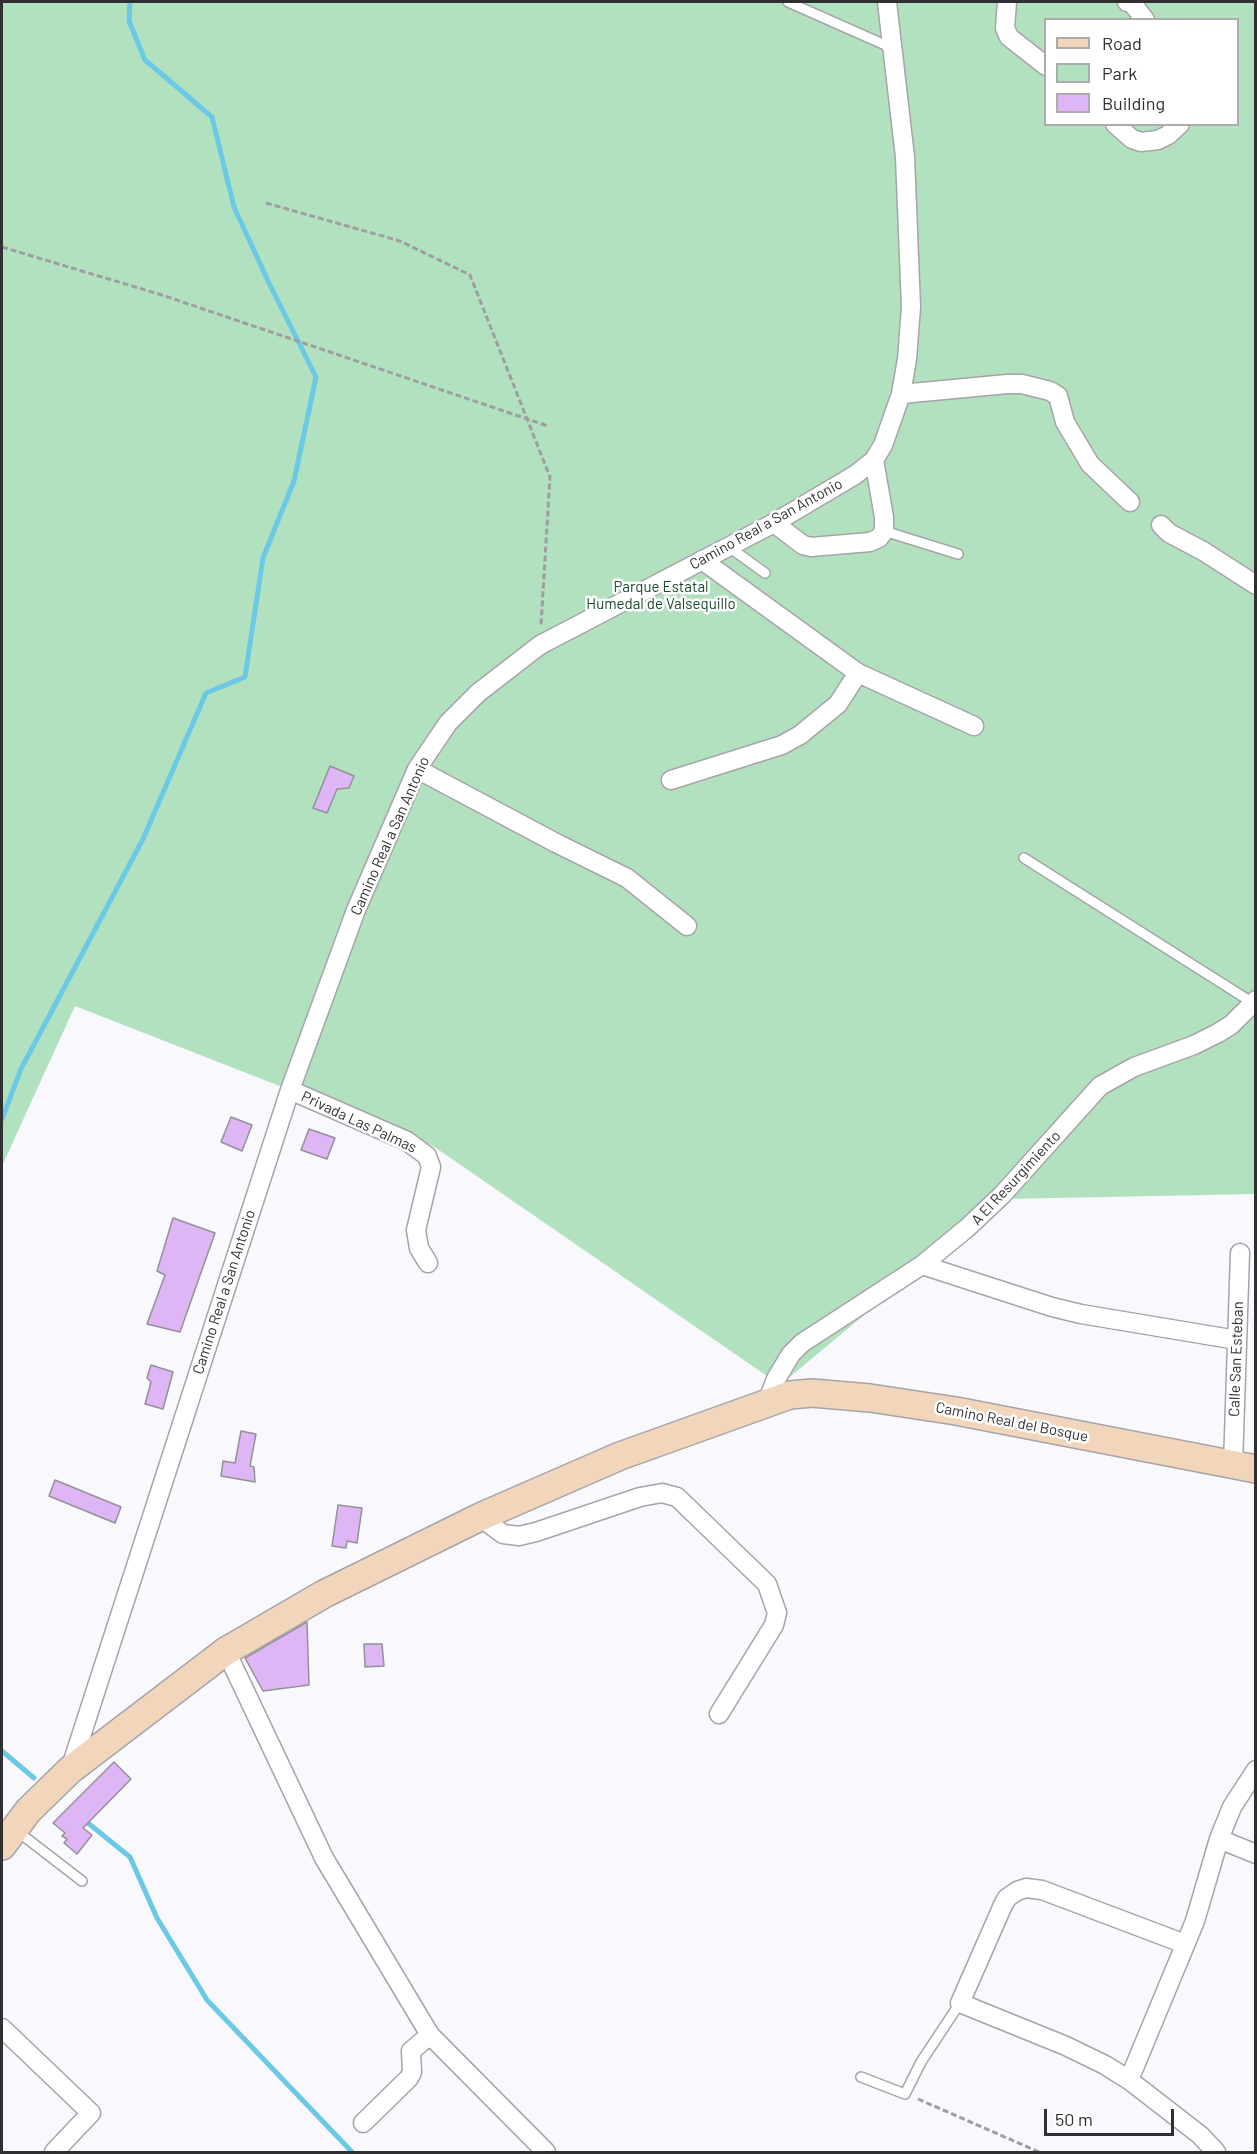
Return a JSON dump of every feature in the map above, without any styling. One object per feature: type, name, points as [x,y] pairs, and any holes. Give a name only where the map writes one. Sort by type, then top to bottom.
[{"type":"street","name":"Camino Real a San Antonio","points":[[70,1770],[290,1090],[356,910],[417,769],[448,723],[478,693],[540,645],[774,523],[855,475],[874,459],[884,445],[902,394],[911,307],[905,158],[887,2]]},
{"type":"street","points":[[1007,2],[1005,28],[1009,37],[1044,64]]},
{"type":"street","points":[[1130,2],[1143,18]]},
{"type":"street","points":[[1117,126],[1132,140],[1141,142],[1158,140],[1178,126]]},
{"type":"street","points":[[902,394],[1007,384],[1050,391],[1058,396],[1065,422],[1090,464],[1130,502]]},
{"type":"street","points":[[774,523],[802,545],[811,547],[870,542],[879,538],[884,531],[884,518],[874,459]]},
{"type":"street","points":[[1161,525],[1169,533],[1203,551],[1256,585]]},
{"type":"street","points":[[702,560],[858,673],[974,726]]},
{"type":"street","points":[[671,780],[782,745],[800,735],[838,704],[858,673]]},
{"type":"street","points":[[417,769],[627,878],[687,926]]},
{"type":"street","name":"A El Resurgimiento","points":[[767,1402],[776,1379],[791,1354],[802,1343],[921,1265],[967,1228],[1002,1195],[1100,1086],[1134,1067],[1218,1034],[1231,1025],[1254,1001]]},
{"type":"street","name":"Privada Las Palmas","points":[[290,1090],[407,1141],[427,1156],[431,1167],[416,1230],[419,1248],[428,1263]]},
{"type":"street","name":"Calle San Esteban","points":[[1240,1253],[1237,1340],[1244,1467]]},
{"type":"street","points":[[921,1265],[1081,1314],[1237,1340]]},
{"type":"street","name":"Camino Real del Bosque","points":[[767,1402],[790,1395],[812,1393],[870,1398],[956,1411],[1244,1467]]},
{"type":"street","name":"Camino Real a San Antonio","points":[[8,1838],[28,1811],[70,1770],[226,1651],[324,1594],[480,1517],[620,1456],[767,1402]]},
{"type":"street","points":[[480,1517],[502,1534],[519,1536],[640,1497],[662,1493],[677,1497],[767,1584],[777,1613],[774,1625],[719,1714]]},
{"type":"street","points":[[226,1651],[324,1858],[430,2035],[546,2152]]},
{"type":"street","points":[[1129,2080],[1195,1921],[1218,1839],[1232,1807],[1256,1770]]},
{"type":"street","points":[[1218,1839],[1256,1854]]},
{"type":"street","points":[[1185,1944],[1042,1890],[1026,1888],[1017,1891],[1003,1905],[960,2003],[1066,2046],[1105,2065],[1129,2080],[1200,2135],[1216,2152]]},
{"type":"street","points":[[2,2028],[91,2113],[54,2152]]},
{"type":"street","points":[[363,2123],[409,2078],[412,2072],[411,2050],[430,2035]]},
{"type":"lane","points":[[788,2],[892,48]]},
{"type":"lane","points":[[884,531],[958,554]]},
{"type":"lane","points":[[729,547],[765,573]]},
{"type":"lane","points":[[1024,858],[1254,1001]]},
{"type":"lane","points":[[8,1838],[82,1881]]},
{"type":"lane","points":[[861,2077],[905,2094],[921,2062],[960,2003]]},
{"type":"path","points":[[266,203],[400,241],[470,275],[550,477],[540,645]]},
{"type":"path","points":[[2,247],[162,295],[548,426]]},
{"type":"path","points":[[905,2094],[1039,2152]]},
{"type":"green space","name":"Parque Estatal Humedal de Valsequillo","points":[[2,2],[1255,2],[1255,1194],[1004,1199],[780,1385],[433,1146],[75,1006],[2,1166]]},
{"type":"building","points":[[330,766],[354,776],[349,788],[337,789],[327,813],[313,808]]},
{"type":"building","points":[[231,1117],[252,1125],[242,1151],[221,1142]]},
{"type":"building","points":[[309,1129],[335,1138],[327,1159],[301,1150]]},
{"type":"building","points":[[173,1218],[215,1233],[180,1332],[147,1324],[165,1275],[157,1271]]},
{"type":"building","points":[[151,1365],[173,1372],[163,1409],[145,1404],[151,1382],[147,1378]]},
{"type":"building","points":[[241,1431],[256,1434],[250,1466],[254,1467],[255,1482],[221,1476],[223,1461],[235,1463]]},
{"type":"building","points":[[55,1480],[121,1507],[115,1523],[49,1496]]},
{"type":"building","points":[[338,1505],[362,1508],[357,1543],[347,1541],[346,1548],[332,1546]]},
{"type":"building","points":[[307,1622],[309,1685],[263,1691],[245,1658]]},
{"type":"building","points":[[364,1644],[382,1644],[384,1666],[365,1667]]},
{"type":"building","points":[[114,1762],[131,1779],[83,1828],[92,1835],[77,1854],[64,1843],[67,1839],[62,1836],[65,1833],[53,1823]]},
{"type":"waterway","points":[[2,1119],[21,1069],[143,839],[206,693],[245,677],[263,558],[294,481],[316,377],[234,207],[212,117],[145,60],[129,21],[130,2]]},
{"type":"waterway","points":[[2,1751],[34,1778]]},
{"type":"waterway","points":[[83,1819],[130,1857],[157,1918],[207,2000],[352,2152]]}]
